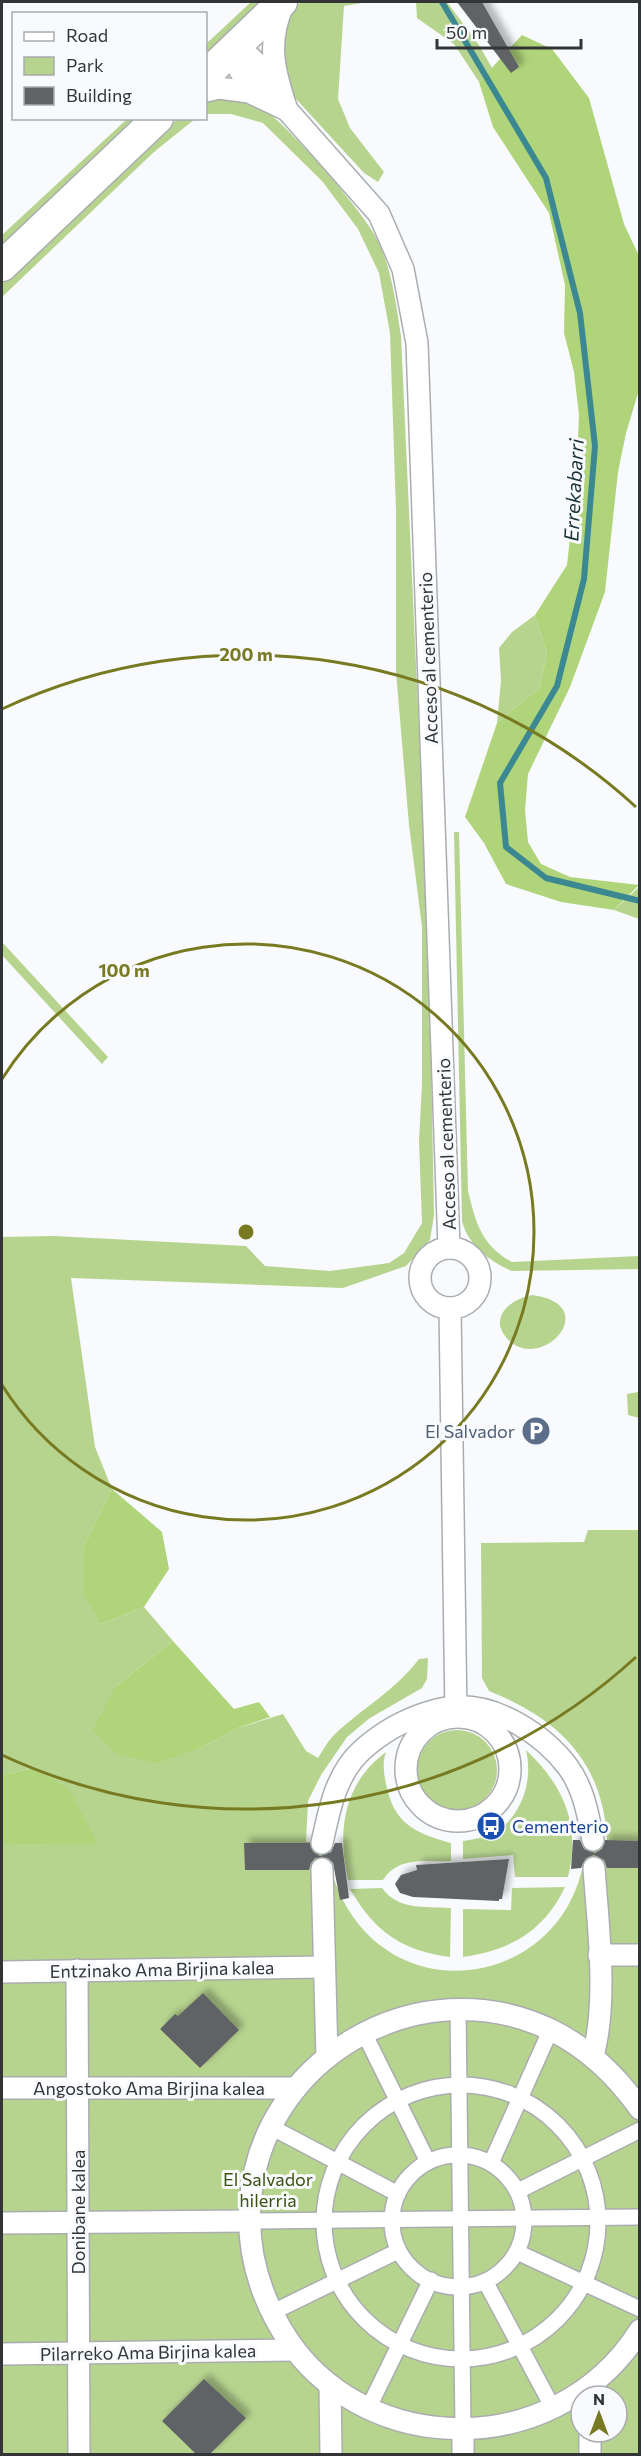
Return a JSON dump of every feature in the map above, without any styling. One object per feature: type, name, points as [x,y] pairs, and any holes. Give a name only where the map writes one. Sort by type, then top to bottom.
[{"type":"main road","points":[[207,74],[283,2]]},
{"type":"main road","points":[[2,266],[156,120]]},
{"type":"street","points":[[271,92],[276,21],[283,2]]},
{"type":"street","points":[[231,51],[249,57],[271,92]]},
{"type":"street","points":[[207,91],[219,88],[271,92]]},
{"type":"street","name":"Acceso al cementerio","points":[[271,92],[379,214],[404,269],[417,343],[449,1248]]},
{"type":"street","points":[[449,1248],[465,1252],[472,1257],[480,1272],[477,1291],[471,1300],[461,1306],[450,1308],[431,1301],[421,1284],[420,1273],[430,1256],[439,1250],[449,1248]]},
{"type":"street","points":[[450,1308],[456,1712]]},
{"type":"street","points":[[322,1843],[334,1794],[349,1764],[376,1737],[403,1722],[431,1711],[456,1712],[476,1708],[527,1730],[552,1747],[570,1769],[579,1788],[586,1804],[593,1840]]},
{"type":"street","points":[[456,1712],[479,1721],[495,1732],[506,1749],[510,1770],[506,1790],[494,1806],[477,1817],[457,1821],[437,1816],[420,1805],[409,1788],[405,1767],[410,1748],[422,1731],[456,1712]]},
{"type":"street","points":[[593,2056],[599,2034],[599,1955],[594,1868]]},
{"type":"street","points":[[322,1869],[327,2057]]},
{"type":"street","points":[[599,1955],[639,1955]]},
{"type":"street","name":"Entzinako Ama Birjina kalea","points":[[2,1972],[323,1967]]},
{"type":"street","name":"Donibane kalea","points":[[77,1970],[79,2454]]},
{"type":"street","points":[[458,2009],[463,2454]]},
{"type":"street","points":[[569,2401],[509,2424],[463,2430],[420,2425],[368,2409],[317,2375],[295,2350],[271,2313],[258,2281],[252,2254],[249,2221],[253,2181],[259,2156],[271,2127],[296,2088],[327,2057],[364,2032],[409,2015],[458,2009],[505,2014],[550,2029],[593,2056],[632,2087],[639,2109]]},
{"type":"street","points":[[491,2163],[550,2029]]},
{"type":"street","points":[[364,2032],[428,2162]]},
{"type":"street","points":[[459,2085],[490,2088],[520,2098],[557,2123],[584,2158],[597,2197],[599,2218],[594,2262],[585,2284],[573,2303],[558,2320],[540,2335],[520,2347],[482,2358],[462,2360],[419,2353],[399,2345],[363,2319],[337,2282],[325,2242],[324,2220],[330,2181],[338,2162],[348,2143],[363,2126],[398,2100],[427,2089],[459,2085]]},
{"type":"street","name":"Angostoko Ama Birjina kalea","points":[[2,2088],[296,2088]]},
{"type":"street","points":[[271,2127],[398,2194]]},
{"type":"street","points":[[518,2191],[639,2130]]},
{"type":"street","points":[[460,2155],[475,2157],[491,2163],[506,2175],[518,2191],[524,2218],[523,2236],[517,2252],[503,2269],[485,2281],[461,2287],[430,2280],[414,2270],[399,2251],[392,2219],[398,2194],[405,2181],[428,2162],[460,2155]]},
{"type":"street","points":[[2,2223],[639,2217]]},
{"type":"street","points":[[271,2313],[399,2251]]},
{"type":"street","points":[[517,2252],[639,2309]]},
{"type":"street","points":[[368,2409],[430,2280]]},
{"type":"street","points":[[485,2281],[553,2408]]},
{"type":"street","points":[[597,2384],[632,2351],[639,2330]]},
{"type":"street","name":"Pilarreko Ama Birjina kalea","points":[[2,2354],[295,2350]]},
{"type":"street","points":[[330,2385],[331,2454]]},
{"type":"green space","points":[[251,2],[263,2],[207,55],[207,43]]},
{"type":"green space","points":[[301,2],[368,2],[344,6],[338,99],[350,128],[384,172],[378,182],[364,173],[285,87],[281,37],[290,11]]},
{"type":"green space","points":[[416,2],[447,2],[479,45],[492,68],[479,82],[454,44],[417,18]]},
{"type":"green space","points":[[522,35],[552,49],[589,98],[624,224],[640,258],[639,390],[626,433],[618,472],[605,592],[570,687],[528,774],[525,810],[528,842],[541,864],[570,877],[639,885],[614,910],[561,902],[506,884],[484,843],[465,817],[497,723],[539,688],[547,654],[535,615],[567,565],[576,483],[579,415],[574,372],[564,333],[565,285],[549,213],[493,127],[479,82]]},
{"type":"green space","name":"El Salvador hilerria","points":[[219,98],[243,100],[256,104],[268,112],[303,146],[341,189],[370,228],[383,252],[393,287],[401,336],[429,949],[434,1215],[430,1240],[406,1266],[343,1288],[71,1278],[95,1447],[112,1489],[84,1546],[101,1624],[144,1607],[173,1641],[115,1687],[198,1749],[238,1728],[283,1714],[306,1751],[318,1758],[334,1735],[345,1725],[400,1681],[419,1659],[428,1658],[427,1679],[422,1688],[370,1718],[347,1737],[321,1775],[308,1801],[306,1842],[329,1843],[332,1871],[337,1887],[363,1929],[398,1957],[438,1970],[479,1968],[519,1954],[552,1928],[576,1889],[586,1840],[607,1840],[604,1812],[597,1788],[573,1747],[536,1715],[489,1691],[482,1678],[481,1543],[584,1542],[588,1530],[639,1530],[639,2454],[2,2454],[2,1845],[98,1843],[34,1768],[2,1775],[2,1237],[54,1236],[246,1246],[265,1266],[330,1271],[389,1263],[404,1253],[422,1223],[419,1141],[422,1083],[422,927],[409,825],[396,672],[396,511],[390,333],[379,273],[358,229],[322,181],[263,123],[231,114],[207,114],[207,101]]},
{"type":"green space","points":[[126,120],[138,120],[2,248],[2,235]]},
{"type":"green space","points":[[176,120],[194,120],[154,152],[2,297],[2,284]]},
{"type":"green space","points":[[535,615],[547,654],[539,688],[497,723],[501,680],[499,648],[512,632]]},
{"type":"green space","points":[[454,832],[459,832],[468,1191],[477,1223],[493,1248],[512,1262],[639,1256],[639,1269],[512,1271],[481,1252],[465,1230],[462,1221]]},
{"type":"green space","points":[[639,887],[639,919],[614,910]]},
{"type":"green space","points":[[2,942],[108,1057],[102,1064],[2,955]]},
{"type":"green space","points":[[532,1295],[554,1301],[564,1312],[565,1323],[559,1335],[547,1344],[533,1349],[518,1347],[505,1336],[500,1321],[511,1304]]},
{"type":"green space","points":[[638,1392],[639,1418],[628,1415],[627,1394]]},
{"type":"green space","points":[[112,1489],[162,1532],[169,1569],[144,1607],[101,1624],[84,1594],[84,1546]]},
{"type":"green space","points":[[173,1641],[234,1709],[259,1702],[270,1717],[238,1728],[198,1749],[157,1763],[117,1754],[93,1730],[115,1687]]},
{"type":"green space","points":[[457,1730],[472,1733],[485,1742],[494,1755],[497,1770],[494,1785],[485,1798],[472,1807],[457,1810],[442,1807],[429,1798],[420,1785],[417,1770],[420,1755],[429,1742],[442,1733]]},
{"type":"green space","points":[[526,1750],[550,1778],[566,1808],[572,1840],[568,1877],[515,1877],[513,1855],[463,1859],[463,1841],[486,1836],[499,1830],[507,1823],[520,1804],[527,1783]]},
{"type":"green space","points":[[386,1752],[384,1764],[386,1784],[394,1809],[408,1825],[427,1835],[451,1843],[451,1861],[422,1861],[405,1864],[389,1872],[383,1880],[348,1880],[343,1844],[347,1810],[360,1779]]},
{"type":"green space","points":[[34,1768],[69,1789],[98,1844],[2,1845],[2,1775]]},
{"type":"green space","points":[[565,1887],[547,1915],[524,1936],[496,1950],[463,1957],[463,1909],[511,1910],[512,1888]]},
{"type":"green space","points":[[382,1888],[396,1901],[404,1904],[451,1908],[450,1957],[418,1950],[391,1937],[369,1916],[350,1889]]},
{"type":"building","points":[[457,2],[482,2],[519,67],[511,73]]},
{"type":"building","points":[[573,1840],[580,1840],[584,1849],[595,1853],[602,1849],[605,1840],[639,1841],[639,1868],[607,1868],[604,1860],[594,1855],[586,1858],[581,1868],[571,1869]]},
{"type":"building","points":[[244,1843],[310,1843],[313,1852],[320,1856],[331,1852],[335,1843],[342,1843],[349,1898],[340,1900],[333,1863],[328,1858],[315,1858],[309,1870],[245,1870]]},
{"type":"building","points":[[509,1859],[502,1899],[499,1901],[413,1897],[400,1893],[395,1884],[401,1875],[417,1870],[416,1865]]},
{"type":"building","points":[[203,1993],[239,2030],[200,2068],[160,2029],[175,2014],[178,2016]]},
{"type":"building","points":[[204,2379],[246,2418],[210,2454],[196,2454],[162,2421]]},
{"type":"waterway","name":"Errekabarri","points":[[442,2],[546,178],[580,313],[595,446],[584,579],[557,686],[500,783],[506,847],[546,878],[640,901]]},
{"type":"place","name":"El Salvador","points":[[536,1431]]},
{"type":"place","name":"Cementerio","points":[[491,1826]]}]
